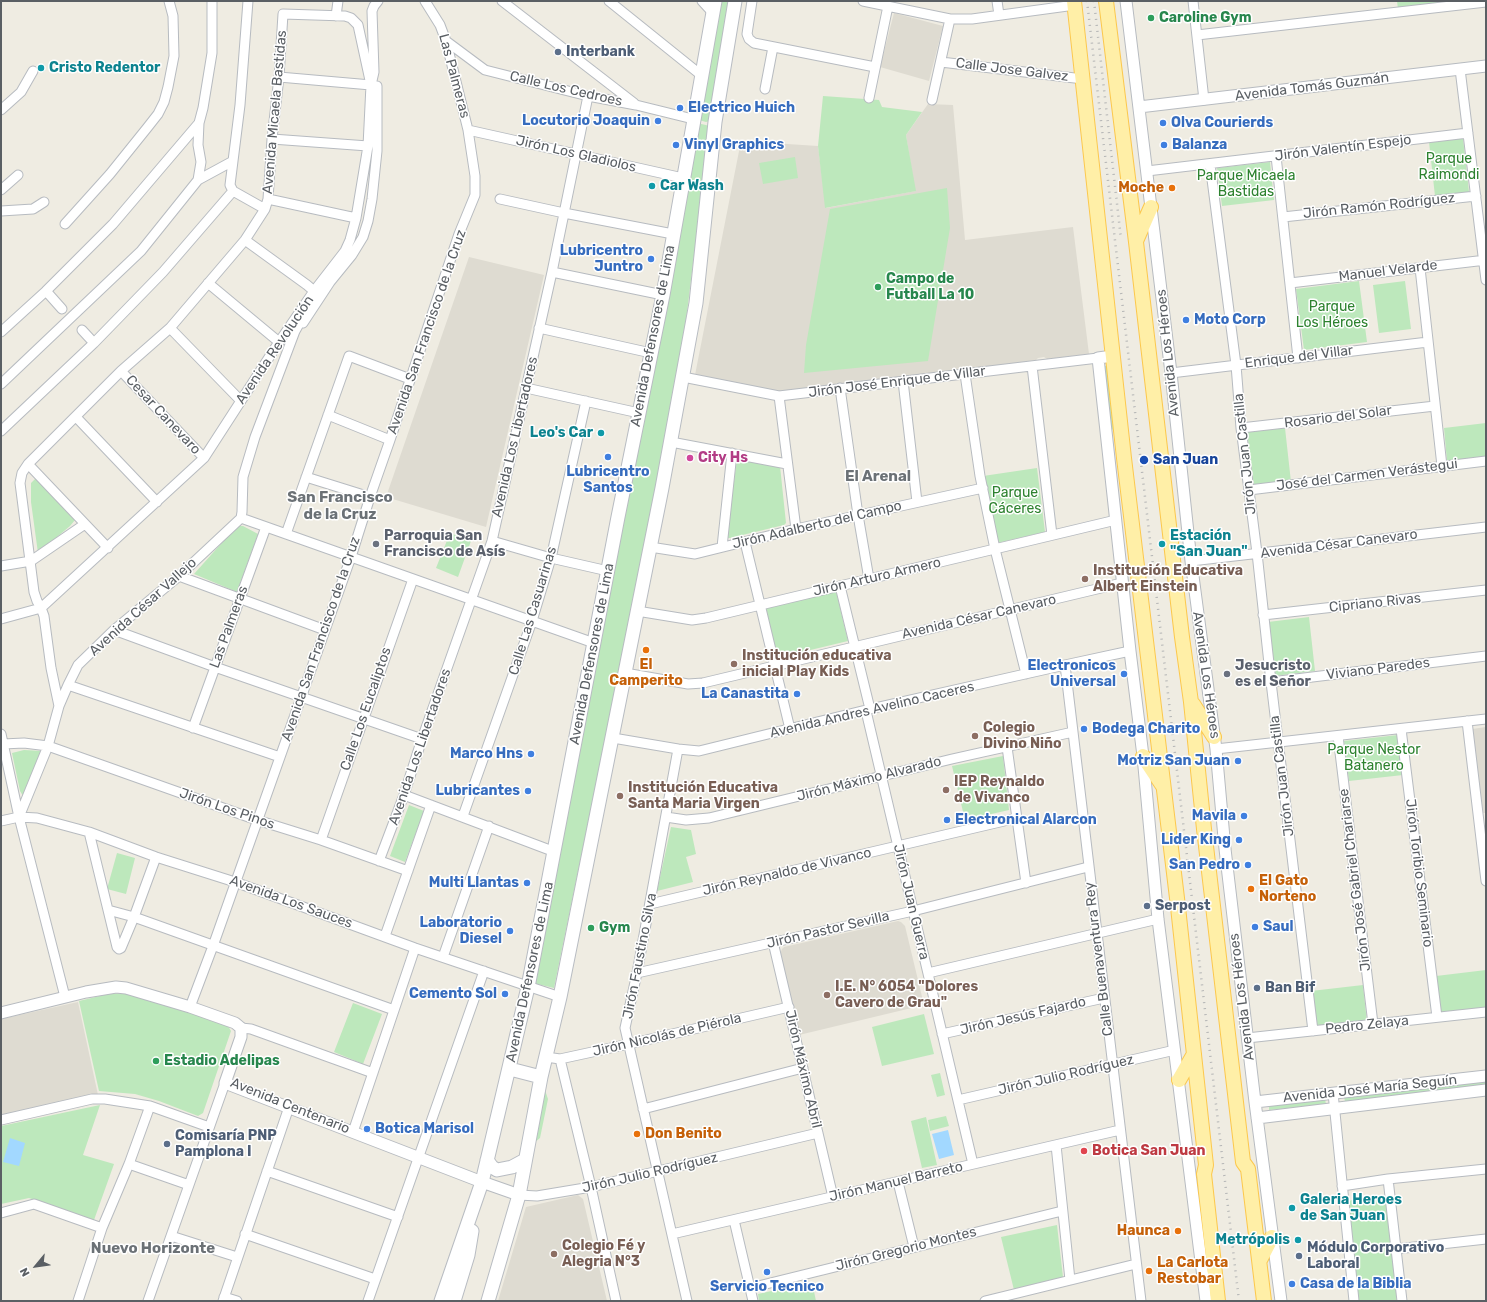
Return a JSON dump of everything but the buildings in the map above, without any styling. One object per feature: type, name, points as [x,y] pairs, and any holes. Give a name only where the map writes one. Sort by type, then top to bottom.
[{"type":"main road","points":[[488,1301],[519,1195],[541,1076],[560,997],[671,442],[696,303],[715,122],[735,1]]},
{"type":"main road","name":"Avenida Los Héroes","points":[[1106,1],[1136,242],[1181,630],[1191,702],[1204,829],[1243,1162],[1240,1170],[1255,1301]]},
{"type":"main road","points":[[1075,3],[1124,458],[1165,789],[1206,1165],[1204,1174],[1218,1301]]},
{"type":"main road","name":"Avenida Defensores de Lima","points":[[441,1301],[482,1182],[510,1069],[528,987],[663,295],[714,7]]},
{"type":"main road","points":[[1136,242],[1151,207]]},
{"type":"main road","points":[[1191,702],[1215,743]]},
{"type":"main road","points":[[1143,756],[1165,789]]},
{"type":"main road","points":[[1179,1080],[1194,1054]]},
{"type":"main road","points":[[510,1069],[541,1076]]},
{"type":"main road","points":[[487,1160],[492,1167],[497,1170],[512,1167],[525,1160]]},
{"type":"main road","name":"Avenida Los Héroes","points":[[1243,1162],[1248,1169],[1264,1301]]},
{"type":"main road","points":[[1206,1165],[1210,1173],[1227,1301]]},
{"type":"main road","points":[[454,1301],[468,1255],[482,1182]]},
{"type":"main road","points":[[483,1301],[509,1230]]},
{"type":"main road","points":[[1260,1260],[1272,1237]]},
{"type":"street","points":[[66,224],[138,140],[158,114],[164,102],[174,56],[173,16],[168,1]]},
{"type":"street","points":[[198,180],[201,162],[198,144],[199,123],[212,53],[212,1]]},
{"type":"street","points":[[248,1],[240,104],[230,185],[233,192],[265,209]]},
{"type":"street","points":[[336,16],[338,1]]},
{"type":"street","points":[[290,343],[330,282],[352,255],[362,238],[368,221],[377,151],[372,11],[378,1]]},
{"type":"street","name":"Las Palmeras","points":[[425,1],[440,25],[446,41],[468,130]]},
{"type":"street","points":[[502,1],[636,105]]},
{"type":"street","points":[[609,1],[701,75]]},
{"type":"street","points":[[702,1],[714,7]]},
{"type":"street","points":[[752,1],[747,33],[749,40],[754,43],[876,67]]},
{"type":"street","points":[[863,1],[950,19],[972,19],[1075,3]]},
{"type":"street","points":[[997,1],[999,15]]},
{"type":"street","name":"Avenida Los Héroes","points":[[1126,1],[1171,373],[1191,561],[1215,743],[1225,849],[1247,1038],[1281,1301]]},
{"type":"street","points":[[1192,1],[1204,100]]},
{"type":"street","points":[[1197,35],[1486,2]]},
{"type":"street","points":[[869,98],[888,6]]},
{"type":"street","name":"Avenida Micaela Bastidas","points":[[28,464],[121,371],[170,328],[245,240],[265,209],[268,199],[283,14],[336,16]]},
{"type":"street","name":"Avenida Revolución","points":[[42,608],[204,458],[279,342],[314,291],[345,251],[350,240],[356,218],[368,146],[374,85],[358,25],[351,18],[336,16]]},
{"type":"street","points":[[932,100],[950,19]]},
{"type":"street","name":"Calle Los Cedroes","points":[[446,41],[485,70],[588,96],[636,105],[693,119]]},
{"type":"street","points":[[765,89],[773,47]]},
{"type":"street","name":"Calle Jose Galvez","points":[[940,62],[1083,79]]},
{"type":"street","name":"Avenida Tomás Guzmán","points":[[1139,107],[1486,66]]},
{"type":"street","points":[[1460,69],[1485,260],[1486,280]]},
{"type":"street","points":[[1,110],[21,92],[33,71]]},
{"type":"street","points":[[279,77],[374,85]]},
{"type":"street","name":"Avenida Los Libertadores","points":[[379,861],[404,794],[492,541],[540,328],[588,96]]},
{"type":"street","points":[[1,332],[46,291],[113,224],[199,123]]},
{"type":"street","name":"Jirón Los Gladiolos","points":[[468,130],[683,178]]},
{"type":"street","name":"Avenida San Francisco de la Cruz","points":[[190,1007],[351,557],[459,234],[475,195],[468,130]]},
{"type":"street","name":"Jirón Valentín Espejo","points":[[1147,171],[1468,133]]},
{"type":"street","points":[[272,139],[368,146]]},
{"type":"street","points":[[1276,156],[1298,358]]},
{"type":"street","points":[[1,384],[141,251],[198,180],[232,161]]},
{"type":"street","name":"Jirón Juan Castilla","points":[[1210,164],[1236,364],[1241,428],[1313,1031]]},
{"type":"street","points":[[1,190],[18,175]]},
{"type":"street","points":[[1,431],[94,343],[163,272],[233,192]]},
{"type":"street","name":"Jirón Ramón Rodríguez","points":[[1282,217],[1476,196]]},
{"type":"street","points":[[268,199],[356,218]]},
{"type":"street","points":[[500,199],[673,234]]},
{"type":"street","points":[[1,211],[33,209],[44,202]]},
{"type":"street","points":[[245,240],[314,291],[309,306],[290,343],[255,437],[243,477],[241,518],[594,643]]},
{"type":"street","name":"Manuel Velarde","points":[[1290,283],[1485,260]]},
{"type":"street","points":[[1420,268],[1442,466]]},
{"type":"street","points":[[552,272],[663,295]]},
{"type":"street","points":[[208,282],[279,342]]},
{"type":"street","points":[[46,291],[62,309]]},
{"type":"street","points":[[170,328],[241,401]]},
{"type":"street","points":[[540,328],[651,353]]},
{"type":"street","points":[[82,330],[94,343]]},
{"type":"street","name":"Enrique del Villar","points":[[1171,373],[1428,342]]},
{"type":"street","points":[[286,534],[349,356],[410,379]]},
{"type":"street","name":"Jirón José Enrique de Villar","points":[[683,377],[779,396],[1113,356]]},
{"type":"street","points":[[1098,358],[1122,583],[1143,756],[1158,919],[1206,1301]]},
{"type":"street","points":[[1032,366],[1052,535]]},
{"type":"street","name":"Cesar Canevaro","points":[[121,371],[204,458]]},
{"type":"street","points":[[965,374],[983,488],[995,549],[1026,674]]},
{"type":"street","points":[[903,381],[917,502]]},
{"type":"street","points":[[526,388],[639,413]]},
{"type":"street","points":[[840,388],[858,515],[869,579]]},
{"type":"street","points":[[779,396],[796,529]]},
{"type":"street","name":"Calle Las Casuarinas","points":[[463,816],[532,621],[551,558],[586,401]]},
{"type":"street","name":"Rosario del Solar","points":[[1241,428],[1435,406]]},
{"type":"street","points":[[328,414],[390,440]]},
{"type":"street","points":[[76,417],[157,502]]},
{"type":"street","points":[[671,442],[787,464]]},
{"type":"street","points":[[722,547],[732,453]]},
{"type":"street","name":"José del Carmen Verástegui","points":[[1249,490],[1486,461]]},
{"type":"street","points":[[59,706],[51,668],[44,616],[42,608],[37,601],[34,592],[20,483],[22,473],[28,464],[108,548]]},
{"type":"street","points":[[306,477],[370,498]]},
{"type":"street","name":"Jirón Adalberto del Campo","points":[[650,547],[695,554],[796,529],[983,488]]},
{"type":"street","name":"Avenida César Vallejo","points":[[19,817],[48,746],[59,706],[78,665],[114,630],[179,576],[241,518]]},
{"type":"street","name":"Jirón Arturo Armero","points":[[637,611],[692,620],[706,618],[1116,520]]},
{"type":"street","points":[[1,566],[31,561],[85,524]]},
{"type":"street","name":"Las Palmeras","points":[[193,728],[266,527]]},
{"type":"street","name":"Avenida César Canevaro","points":[[1191,561],[1486,527]]},
{"type":"street","points":[[492,541],[551,558],[608,571]]},
{"type":"street","points":[[745,542],[790,729]]},
{"type":"street","points":[[179,576],[325,630]]},
{"type":"street","name":"Calle Los Eucaliptos","points":[[321,840],[413,579]]},
{"type":"street","name":"Avenida César Canevaro","points":[[624,673],[688,684],[703,683],[1122,583]]},
{"type":"street","name":"Jirón Juan Guerra","points":[[840,586],[855,647],[881,776],[973,1164]]},
{"type":"street","name":"Cipriano Rivas","points":[[1263,615],[1486,590]]},
{"type":"street","points":[[1,619],[42,608]]},
{"type":"street","points":[[114,630],[422,739]]},
{"type":"street","name":"Avenida Andres Avelino Caceres","points":[[613,738],[699,751],[868,710],[1130,651]]},
{"type":"street","name":"Viviano Paredes","points":[[1271,682],[1486,656]]},
{"type":"street","name":"Calle Buenaventura Rey","points":[[1065,665],[1141,1301]]},
{"type":"street","points":[[68,685],[280,757]]},
{"type":"street","points":[[1215,743],[1278,742],[1486,719]]},
{"type":"street","points":[[1467,721],[1482,822],[1486,881]]},
{"type":"street","name":"Jirón Toribio Seminario","points":[[1401,729],[1437,1017]]},
{"type":"street","name":"Jirón Máximo Alvarado","points":[[666,817],[686,820],[709,818],[881,776],[1073,732]]},
{"type":"street","points":[[1,734],[19,817],[65,997]]},
{"type":"street","name":"Jirón José Gabriel Chariarse","points":[[1338,736],[1373,1024]]},
{"type":"street","name":"Jirón Los Pinos","points":[[3,744],[24,743],[48,746],[257,820],[408,870]]},
{"type":"street","points":[[1007,747],[1026,883]]},
{"type":"street","name":"Jirón Faustino Silva","points":[[678,749],[637,973],[625,1028],[687,1301]]},
{"type":"street","points":[[404,794],[555,852]]},
{"type":"street","points":[[385,936],[431,805]]},
{"type":"street","name":"Avenida Los Sauces","points":[[1,821],[19,817],[37,818],[89,832],[156,857],[235,882],[415,948],[560,997]]},
{"type":"street","name":"Jirón Reynaldo de Vivanco","points":[[650,904],[1017,818]]},
{"type":"street","points":[[443,957],[489,826]]},
{"type":"street","points":[[89,832],[117,947],[119,948],[121,948],[134,917],[156,857]]},
{"type":"street","name":"Jirón Pastor Sevilla","points":[[637,973],[913,911],[1088,867]]},
{"type":"street","points":[[108,910],[134,917],[394,1010]]},
{"type":"street","points":[[928,973],[1158,919]]},
{"type":"street","name":"Jirón Máximo Abril","points":[[773,942],[833,1197]]},
{"type":"street","points":[[353,1132],[415,948]]},
{"type":"street","points":[[368,1301],[484,971]]},
{"type":"street","points":[[2,1010],[116,987],[126,988],[190,1007],[235,1023],[241,1028],[251,1029],[374,1073]]},
{"type":"street","name":"Jirón Jesús Fajardo","points":[[942,1034],[1104,998]]},
{"type":"street","name":"Jirón Nicolás de Piérola","points":[[546,1057],[560,1059],[788,1007]]},
{"type":"street","name":"Pedro Zelaya","points":[[1247,1038],[1486,1012]]},
{"type":"street","name":"Avenida Centenario","points":[[241,1028],[241,1036],[225,1083],[482,1182]]},
{"type":"street","name":"Jirón Julio Rodríguez","points":[[958,1100],[1175,1050]]},
{"type":"street","points":[[560,1059],[591,1187],[616,1301]]},
{"type":"street","points":[[643,1109],[803,1068]]},
{"type":"street","name":"Avenida José María Seguín","points":[[1255,1102],[1486,1076]]},
{"type":"street","points":[[148,1301],[225,1083]]},
{"type":"street","name":"Avenida José María Seguín","points":[[1257,1118],[1486,1090]]},
{"type":"street","points":[[1333,1093],[1354,1301]]},
{"type":"street","points":[[1,1120],[92,1099],[105,1099],[150,1106],[210,1127]]},
{"type":"street","points":[[78,1301],[102,1228],[129,1164],[150,1106]]},
{"type":"street","points":[[237,1301],[223,1299],[289,1108]]},
{"type":"street","name":"Jirón Manuel Barreto","points":[[672,1234],[1120,1130]]},
{"type":"street","name":"Jirón Julio Rodríguez","points":[[482,1182],[519,1195],[537,1196],[591,1187],[818,1133]]},
{"type":"street","points":[[1056,1145],[1070,1280]]},
{"type":"street","points":[[129,1164],[189,1185]]},
{"type":"street","points":[[1342,1186],[1388,1179],[1486,1169]]},
{"type":"street","points":[[267,1171],[398,1217]]},
{"type":"street","points":[[1388,1179],[1402,1301]]},
{"type":"street","points":[[898,1182],[914,1248]]},
{"type":"street","points":[[1,1213],[34,1204],[102,1228]]},
{"type":"street","name":"Jirón Gregorio Montes","points":[[750,1288],[1062,1211]]},
{"type":"street","points":[[734,1220],[753,1301]]},
{"type":"street","points":[[245,1234],[375,1279]]},
{"type":"street","points":[[171,1236],[237,1257]]},
{"type":"street","points":[[1396,1249],[1486,1239]]},
{"type":"street","points":[[985,1301],[1136,1264]]},
{"type":"shaded area","points":[[894,13],[943,26],[929,81],[880,67]]},
{"type":"shaded area","points":[[928,104],[953,105],[965,240],[1073,227],[1089,354],[1047,359],[1044,357],[1036,360],[829,389],[779,392],[695,375],[741,141],[818,146],[826,208],[915,191],[906,135]]},
{"type":"shaded area","points":[[469,257],[544,275],[486,527],[386,497]]},
{"type":"shaded area","points":[[1486,727],[1486,813],[1483,813],[1472,729]]},
{"type":"shaded area","name":"I.E. N° 6054 \"Dolores Cavero de Grau\"","points":[[898,921],[905,926],[924,1005],[799,1035],[780,954],[782,949],[784,947]]},
{"type":"shaded area","points":[[78,1002],[98,1095],[1,1115],[1,1019]]},
{"type":"shaded area","name":"Colegio Fé y Alegria N°3","points":[[578,1195],[583,1199],[607,1301],[498,1301],[526,1207]]},
{"type":"green space","points":[[719,1],[729,1],[710,118],[709,121],[706,122],[699,120]]},
{"type":"green space","points":[[1397,1],[1446,1],[1446,4],[1398,9]]},
{"type":"green space","points":[[823,96],[879,100],[882,107],[922,112],[906,135],[916,191],[825,208],[818,146]]},
{"type":"green space","points":[[697,123],[710,126],[680,369],[554,988],[533,983]]},
{"type":"green space","name":"Parque Raimondi","points":[[1463,138],[1469,192],[1435,196],[1429,142]]},
{"type":"green space","points":[[795,157],[798,178],[763,184],[759,163]]},
{"type":"green space","name":"Parque Micaela Bastidas","points":[[1270,162],[1274,200],[1222,206],[1217,168]]},
{"type":"green space","name":"Campo de Futball La 10","points":[[947,188],[950,228],[928,361],[804,373],[806,345],[830,209]]},
{"type":"green space","name":"Parque Los Héroes","points":[[1359,281],[1367,342],[1304,350],[1296,289]]},
{"type":"green space","points":[[1405,281],[1411,329],[1379,333],[1373,285]]},
{"type":"green space","points":[[1103,366],[1110,366],[1116,429],[1109,430]]},
{"type":"green space","points":[[1486,423],[1486,457],[1447,461],[1444,428]]},
{"type":"green space","points":[[1285,428],[1291,482],[1254,486],[1247,432]]},
{"type":"green space","points":[[737,458],[780,466],[786,523],[784,525],[728,538],[727,536]]},
{"type":"green space","name":"Parque Cáceres","points":[[1037,468],[1045,532],[997,543],[983,476]]},
{"type":"green space","points":[[36,478],[75,520],[38,553],[31,502],[31,483]]},
{"type":"green space","points":[[243,526],[258,534],[237,592],[194,574],[236,527]]},
{"type":"green space","points":[[450,533],[471,541],[458,577],[436,568]]},
{"type":"green space","points":[[836,591],[848,641],[777,658],[765,608]]},
{"type":"green space","points":[[1309,617],[1315,671],[1274,676],[1268,622]]},
{"type":"green space","name":"Parque Nestor Batanero","points":[[1398,735],[1403,775],[1349,781],[1344,741]]},
{"type":"green space","points":[[24,750],[42,751],[23,796],[20,791],[12,753]]},
{"type":"green space","points":[[1003,756],[1009,810],[965,820],[952,766]]},
{"type":"green space","points":[[409,805],[424,811],[405,862],[390,856]]},
{"type":"green space","points":[[671,827],[691,830],[696,854],[686,857],[693,882],[657,891]]},
{"type":"green space","points":[[117,853],[135,858],[126,894],[107,889]]},
{"type":"green space","points":[[1486,970],[1486,1007],[1441,1013],[1436,976]]},
{"type":"green space","points":[[1363,985],[1367,1022],[1315,1028],[1311,991]]},
{"type":"green space","name":"Estadio Adelipas","points":[[126,993],[157,1000],[228,1026],[231,1031],[203,1113],[198,1116],[159,1101],[135,1094],[99,1091],[79,1001],[108,994]]},
{"type":"green space","points":[[353,1003],[382,1014],[363,1064],[334,1052]]},
{"type":"green space","points":[[924,1014],[934,1054],[882,1066],[872,1027]]},
{"type":"green space","points":[[940,1073],[945,1095],[937,1097],[931,1075]]},
{"type":"green space","points":[[1486,1080],[1486,1087],[1345,1102],[1344,1096]]},
{"type":"green space","points":[[545,1090],[548,1099],[540,1138],[534,1143]]},
{"type":"green space","points":[[1325,1099],[1326,1104],[1269,1110],[1269,1104]]},
{"type":"green space","points":[[100,1105],[83,1155],[114,1164],[94,1220],[29,1198],[1,1204],[1,1126]]},
{"type":"green space","points":[[946,1116],[949,1126],[930,1131],[928,1120]]},
{"type":"green space","points":[[926,1117],[937,1165],[922,1168],[911,1121]]},
{"type":"green space","points":[[1382,1196],[1386,1198],[1387,1203],[1397,1301],[1358,1301],[1348,1203],[1351,1200]]},
{"type":"green space","points":[[1057,1225],[1063,1277],[1014,1290],[1001,1237]]},
{"type":"green space","points":[[812,1282],[816,1301],[759,1301],[758,1294]]},
{"type":"water","points":[[948,1130],[954,1155],[939,1159],[932,1134]]},
{"type":"water","points":[[10,1138],[25,1143],[19,1166],[3,1162]]},
{"type":"railway","points":[[1087,1],[1239,1301]]},
{"type":"railway","points":[[1094,1],[1121,239]]},
{"type":"place","name":"Caroline Gym","points":[[1151,18]]},
{"type":"place","name":"Interbank","points":[[558,52]]},
{"type":"place","name":"Cristo Redentor","points":[[41,68]]},
{"type":"place","name":"Electrico Huich","points":[[680,108]]},
{"type":"place","name":"Locutorio Joaquin","points":[[658,121]]},
{"type":"place","name":"Olva Courierds","points":[[1163,123]]},
{"type":"place","name":"Vinyl Graphics","points":[[676,145]]},
{"type":"place","name":"Balanza","points":[[1164,145]]},
{"type":"place","name":"Car Wash","points":[[652,186]]},
{"type":"place","name":"Moche","points":[[1172,188]]},
{"type":"place","name":"Lubricentro Juntro","points":[[651,259]]},
{"type":"place","name":"Campo de Futball La 10","points":[[878,287]]},
{"type":"place","name":"Moto Corp","points":[[1186,320]]},
{"type":"place","name":"Leo's Car","points":[[601,433]]},
{"type":"place","name":"Lubricentro Santos","points":[[608,457]]},
{"type":"place","name":"City Hs","points":[[690,458]]},
{"type":"place","name":"San Juan","points":[[1144,460]]},
{"type":"place","name":"Parroquia San Francisco de Asís","points":[[376,544]]},
{"type":"place","name":"Estación \"San Juan\"","points":[[1162,544]]},
{"type":"place","name":"Institución Educativa Albert Einstein","points":[[1085,579]]},
{"type":"place","name":"El Camperito","points":[[646,650]]},
{"type":"place","name":"Institución educativa inicial Play Kids","points":[[734,664]]},
{"type":"place","name":"Electronicos Universal","points":[[1124,674]]},
{"type":"place","name":"Jesucristo es el Señor","points":[[1227,674]]},
{"type":"place","name":"La Canastita","points":[[797,694]]},
{"type":"place","name":"Bodega Charito","points":[[1084,729]]},
{"type":"place","name":"Colegio Divino Niño","points":[[975,736]]},
{"type":"place","name":"Marco Hns","points":[[531,754]]},
{"type":"place","name":"Motriz San Juan","points":[[1238,761]]},
{"type":"place","name":"IEP Reynaldo de Vivanco","points":[[946,790]]},
{"type":"place","name":"Lubricantes","points":[[528,791]]},
{"type":"place","name":"Institución Educativa Santa Maria Virgen","points":[[620,796]]},
{"type":"place","name":"Mavila","points":[[1244,816]]},
{"type":"place","name":"Electronical Alarcon","points":[[947,820]]},
{"type":"place","name":"Lider King","points":[[1239,840]]},
{"type":"place","name":"San Pedro","points":[[1248,865]]},
{"type":"place","name":"Multi Llantas","points":[[527,883]]},
{"type":"place","name":"El Gato Norteno","points":[[1251,889]]},
{"type":"place","name":"Serpost","points":[[1147,906]]},
{"type":"place","name":"Saul","points":[[1255,927]]},
{"type":"place","name":"Gym","points":[[591,928]]},
{"type":"place","name":"Laboratorio Diesel","points":[[510,931]]},
{"type":"place","name":"Ban Bif","points":[[1257,988]]},
{"type":"place","name":"Cemento Sol","points":[[505,994]]},
{"type":"place","name":"I.E. N° 6054 \"Dolores Cavero de Grau\"","points":[[827,995]]},
{"type":"place","name":"Estadio Adelipas","points":[[156,1061]]},
{"type":"place","name":"Botica Marisol","points":[[367,1129]]},
{"type":"place","name":"Don Benito","points":[[637,1134]]},
{"type":"place","name":"Comisaría PNP Pamplona I","points":[[167,1144]]},
{"type":"place","name":"Botica San Juan","points":[[1084,1151]]},
{"type":"place","name":"Galeria Heroes de San Juan","points":[[1292,1208]]},
{"type":"place","name":"Haunca","points":[[1178,1231]]},
{"type":"place","name":"Metrópolis","points":[[1298,1240]]},
{"type":"place","name":"Colegio Fé y Alegria N°3","points":[[554,1254]]},
{"type":"place","name":"Módulo Corporativo Laboral","points":[[1299,1256]]},
{"type":"place","name":"La Carlota Restobar","points":[[1149,1271]]},
{"type":"place","name":"Servicio Tecnico","points":[[767,1272]]},
{"type":"place","name":"Casa de la Biblia","points":[[1292,1284]]},
{"type":"district","name":"El Arenal","points":[[878,477]]},
{"type":"district","name":"San Francisco de la Cruz","points":[[340,506]]},
{"type":"district","name":"Nuevo Horizonte","points":[[153,1249]]}]
